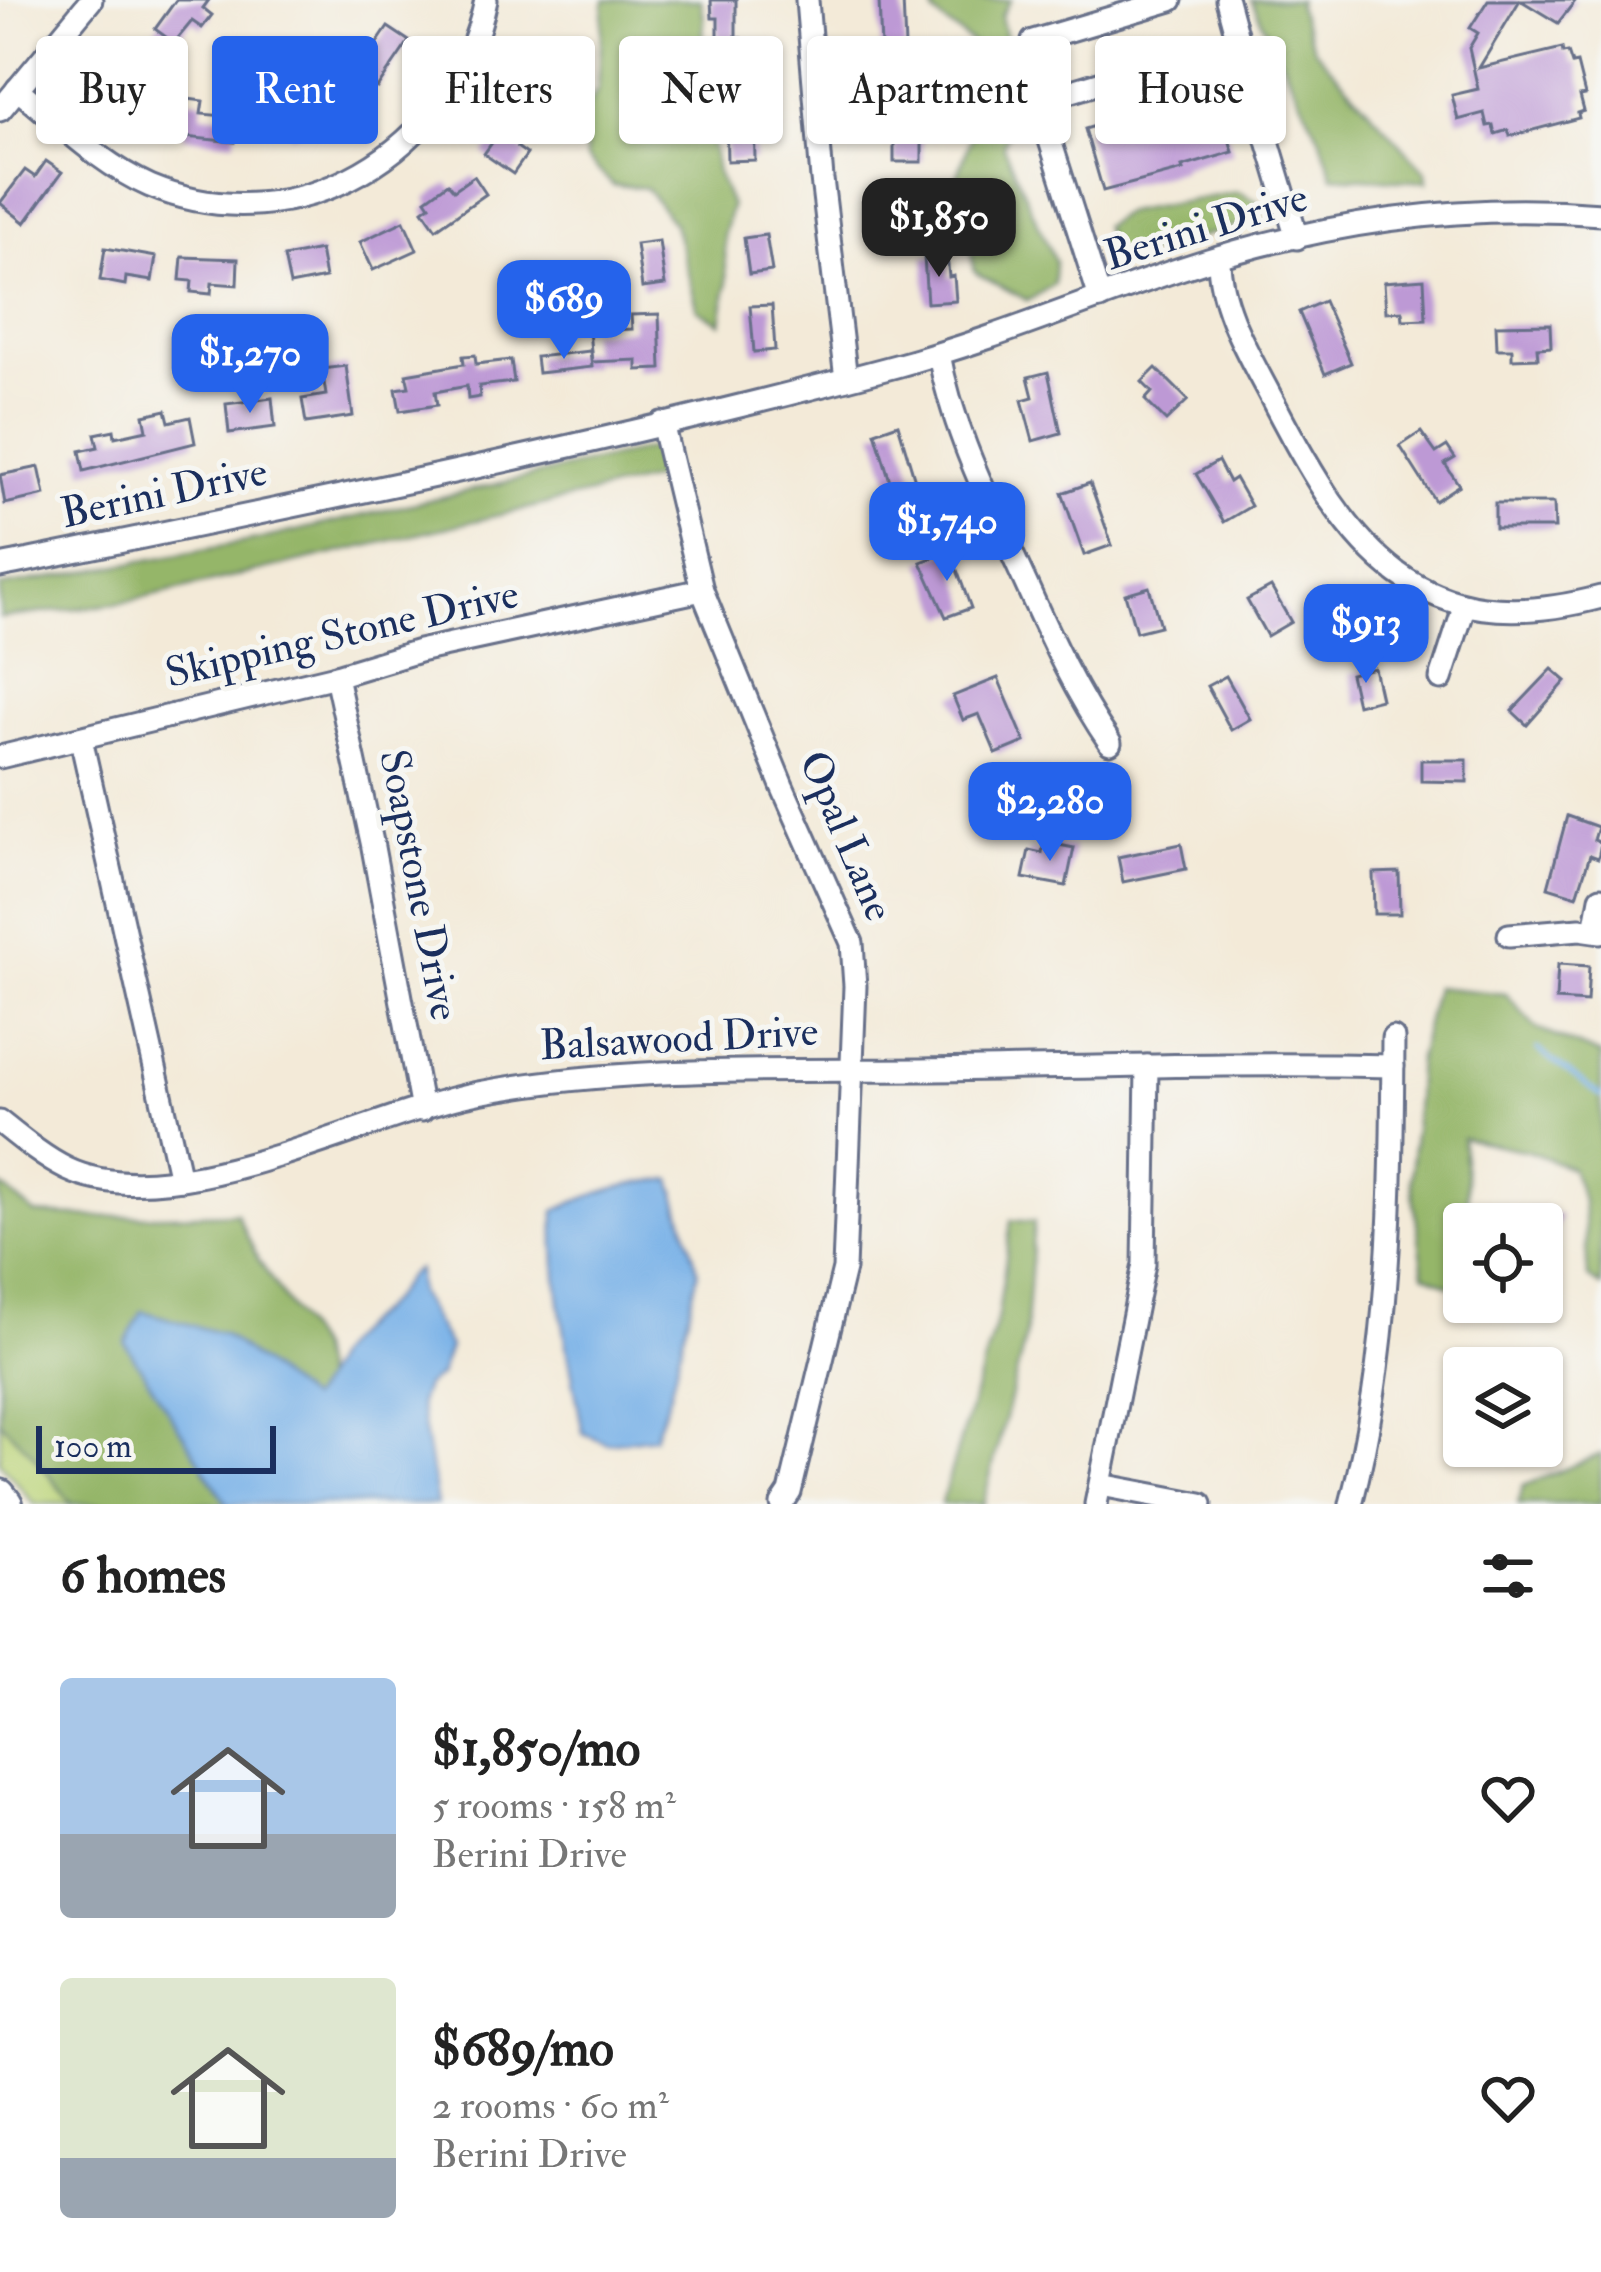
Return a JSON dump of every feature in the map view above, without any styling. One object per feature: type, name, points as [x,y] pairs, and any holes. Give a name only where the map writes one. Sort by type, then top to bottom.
[{"type":"highway","points":[[0,1496],[7,1504]]},
{"type":"street","points":[[0,110],[91,0]]},
{"type":"street","points":[[17,89],[107,162],[155,188],[214,203],[297,200],[375,166],[418,130],[438,108],[469,58],[486,0]]},
{"type":"street","points":[[807,0],[823,192],[846,379]]},
{"type":"street","points":[[1051,36],[1171,0]]},
{"type":"street","points":[[1227,0],[1237,36]]},
{"type":"street","points":[[1051,144],[1100,298]]},
{"type":"street","points":[[1269,144],[1297,238]]},
{"type":"street","name":"Berini Drive","points":[[0,566],[448,474],[846,379],[939,354],[1219,257],[1297,238],[1414,215],[1601,214]]},
{"type":"street","points":[[1219,257],[1218,276],[1256,368],[1307,466],[1376,557],[1404,581],[1436,598],[1466,605],[1536,607],[1601,597]]},
{"type":"street","points":[[939,354],[949,397],[986,495],[1063,668],[1110,742]]},
{"type":"street","name":"Opal Lane","points":[[662,423],[702,590],[852,943],[844,1269],[804,1440],[790,1492],[782,1504]]},
{"type":"street","name":"Skipping Stone Drive","points":[[0,757],[336,676],[419,651],[702,590]]},
{"type":"street","points":[[1442,679],[1466,605]]},
{"type":"street","name":"Soapstone Drive","points":[[336,676],[422,1110]]},
{"type":"street","points":[[81,739],[180,1179]]},
{"type":"street","points":[[1509,935],[1598,931],[1601,898]]},
{"type":"street","points":[[1351,1504],[1386,1317],[1393,1038]]},
{"type":"street","name":"Balsawood Drive","points":[[0,1122],[68,1169],[127,1184],[180,1179],[311,1145],[473,1094],[546,1083],[1205,1063],[1393,1066]]},
{"type":"street","points":[[1147,1066],[1144,1264],[1098,1494],[1201,1504]]},
{"type":"green space","points":[[604,0],[701,0],[703,36],[619,36],[619,144],[712,144],[717,173],[731,206],[724,234],[727,285],[721,323],[698,310],[674,224],[646,188],[613,185],[586,158],[585,144],[595,144]]},
{"type":"green space","points":[[932,0],[1011,0],[1001,16],[1005,36],[962,36],[934,14]]},
{"type":"green space","points":[[1251,0],[1299,0],[1297,6],[1314,49],[1426,172],[1427,182],[1333,176],[1321,140],[1286,70],[1286,36],[1269,36]]},
{"type":"green space","points":[[968,144],[1004,144],[1055,261],[1054,284],[1028,301],[974,271],[968,227],[954,186]]},
{"type":"green space","points":[[1238,192],[1261,203],[1261,219],[1124,260],[1111,252],[1103,226],[1126,212]]},
{"type":"green space","points":[[652,448],[659,478],[122,603],[0,618],[0,587],[257,540]]},
{"type":"green space","points":[[1435,987],[1506,994],[1537,1029],[1601,1055],[1601,1286],[1588,1278],[1583,1202],[1571,1168],[1528,1151],[1462,1138],[1468,1203],[1443,1203],[1443,1282],[1424,1273],[1411,1181],[1418,1058]]},
{"type":"green space","points":[[0,1185],[35,1214],[236,1213],[258,1259],[317,1349],[323,1385],[308,1401],[223,1334],[204,1470],[227,1504],[72,1504],[0,1422]]},
{"type":"green space","points":[[1011,1220],[1034,1222],[1025,1340],[983,1504],[941,1504],[998,1316]]},
{"type":"green space","points":[[0,1422],[72,1504],[34,1504],[0,1462]]},
{"type":"green space","points":[[1601,1454],[1601,1504],[1518,1504],[1523,1486]]},
{"type":"water","points":[[672,1180],[698,1271],[670,1393],[654,1437],[607,1443],[583,1433],[559,1295],[555,1211],[612,1189]]},
{"type":"water","points":[[417,1269],[418,1293],[449,1347],[439,1376],[425,1386],[419,1403],[437,1504],[227,1504],[125,1343],[142,1311],[223,1334],[308,1400],[343,1344]]},
{"type":"building","points":[[176,0],[209,0],[203,8],[212,15],[202,28],[192,21],[180,36],[164,36],[155,29]]},
{"type":"building","points":[[711,0],[736,0],[736,36],[718,36],[718,18],[712,18]]},
{"type":"building","points":[[879,0],[903,0],[905,36],[881,36]]},
{"type":"building","points":[[1488,0],[1520,0],[1479,68],[1562,48],[1572,64],[1577,63],[1585,95],[1580,96],[1584,111],[1578,113],[1579,118],[1510,136],[1508,130],[1495,134],[1484,113],[1458,120],[1452,95],[1478,89],[1469,48],[1478,33],[1470,28]]},
{"type":"building","points":[[1520,0],[1576,0],[1558,23]]},
{"type":"building","points":[[388,27],[402,36],[402,51],[378,87],[378,42]]},
{"type":"building","points":[[188,99],[203,101],[201,114],[212,115],[212,140],[188,137]]},
{"type":"building","points":[[1095,126],[1095,144],[1231,144],[1233,152],[1103,191],[1085,129]]},
{"type":"building","points":[[491,144],[519,144],[527,154],[513,174],[484,154]]},
{"type":"building","points":[[727,144],[755,144],[755,160],[727,161]]},
{"type":"building","points":[[894,144],[922,144],[922,162],[894,162]]},
{"type":"building","points":[[46,161],[62,172],[25,223],[0,203],[25,170],[35,177]]},
{"type":"building","points":[[474,176],[486,194],[436,229],[423,210],[430,205],[426,199],[448,183],[454,190]]},
{"type":"building","points":[[901,194],[927,194],[927,230],[901,230]]},
{"type":"building","points":[[404,221],[417,250],[373,270],[360,242]]},
{"type":"building","points":[[766,235],[772,271],[749,274],[744,238]]},
{"type":"building","points":[[659,241],[665,285],[642,288],[636,244]]},
{"type":"building","points":[[105,248],[156,257],[152,281],[126,277],[125,285],[100,280]]},
{"type":"building","points":[[320,250],[325,278],[290,285],[284,257]]},
{"type":"building","points":[[947,255],[956,301],[927,303],[924,257]]},
{"type":"building","points":[[182,257],[238,259],[237,285],[212,283],[211,294],[191,292],[192,281],[180,280]]},
{"type":"building","points":[[1424,279],[1426,319],[1403,320],[1402,311],[1386,312],[1384,282]]},
{"type":"building","points":[[1324,301],[1351,363],[1325,374],[1299,312]]},
{"type":"building","points":[[772,305],[775,350],[754,352],[750,306]]},
{"type":"building","points":[[659,314],[661,369],[637,370],[637,360],[592,362],[589,331],[632,329],[631,315]]},
{"type":"building","points":[[1550,324],[1551,347],[1537,348],[1538,358],[1512,359],[1512,349],[1497,349],[1496,325]]},
{"type":"building","points":[[590,351],[592,367],[538,373],[536,357]]},
{"type":"building","points":[[475,355],[476,364],[511,360],[514,382],[479,386],[480,397],[468,399],[467,386],[435,392],[437,405],[400,411],[396,389],[409,387],[406,374],[464,364],[463,356]]},
{"type":"building","points":[[346,366],[353,416],[306,423],[302,399],[326,395],[322,369]]},
{"type":"building","points":[[1156,368],[1188,400],[1166,421],[1145,400],[1152,392],[1142,382]]},
{"type":"building","points":[[1048,372],[1061,433],[1033,441],[1022,400],[1033,397],[1028,377]]},
{"type":"building","points":[[272,398],[275,427],[229,433],[226,404]]},
{"type":"building","points":[[166,410],[169,422],[190,417],[195,443],[84,471],[80,451],[98,447],[95,434],[114,430],[115,437],[147,430],[144,415]]},
{"type":"building","points":[[898,424],[917,487],[894,494],[875,432]]},
{"type":"building","points":[[1421,432],[1436,453],[1447,446],[1455,458],[1445,464],[1459,485],[1435,501],[1400,446]]},
{"type":"building","points":[[1218,461],[1229,482],[1235,478],[1251,506],[1224,522],[1196,474]]},
{"type":"building","points":[[39,467],[45,495],[5,504],[0,475]]},
{"type":"building","points":[[1090,483],[1112,545],[1084,555],[1062,493]]},
{"type":"building","points":[[1495,503],[1554,503],[1555,528],[1495,528]]},
{"type":"building","points":[[950,551],[971,608],[946,617],[921,562]]},
{"type":"building","points":[[1149,587],[1160,626],[1136,632],[1125,594]]},
{"type":"building","points":[[1271,587],[1291,622],[1267,636],[1247,600]]},
{"type":"building","points":[[1374,668],[1381,699],[1357,705],[1350,674]]},
{"type":"building","points":[[1552,669],[1566,681],[1527,725],[1512,711]]},
{"type":"building","points":[[1226,676],[1250,719],[1231,730],[1207,686]]},
{"type":"building","points":[[998,678],[1025,742],[996,754],[979,714],[963,720],[953,696]]},
{"type":"building","points":[[1421,760],[1467,760],[1467,782],[1421,781]]},
{"type":"building","points":[[1567,816],[1598,827],[1594,840],[1601,843],[1598,858],[1590,855],[1577,896],[1548,887]]},
{"type":"building","points":[[1044,842],[1074,848],[1066,886],[1023,878],[1029,850],[1042,853]]},
{"type":"building","points":[[1181,844],[1186,869],[1123,882],[1118,857]]},
{"type":"building","points":[[1399,872],[1400,914],[1374,914],[1373,873]]},
{"type":"building","points":[[1558,964],[1589,966],[1587,1002],[1556,1000]]},
{"type":"waterway","points":[[1537,1049],[1601,1096]]}]
